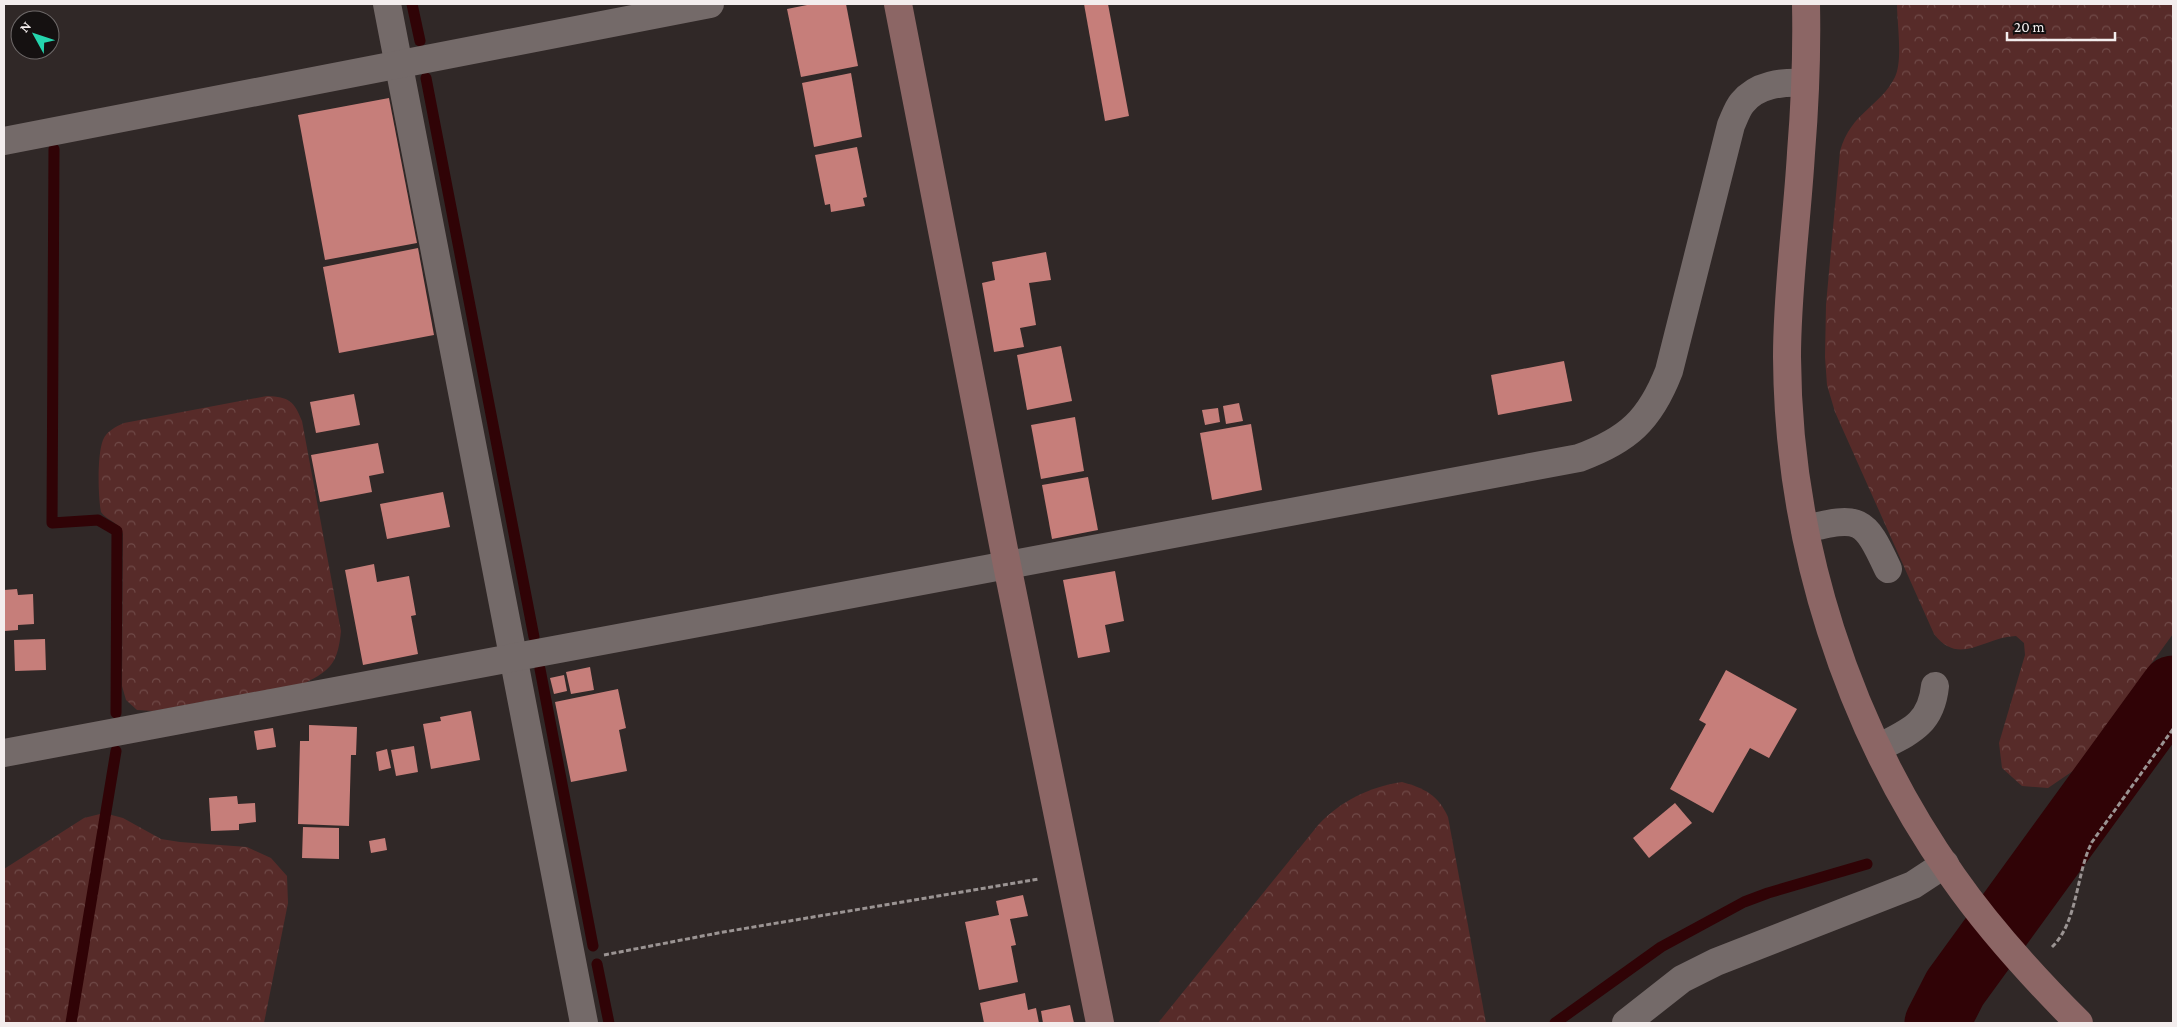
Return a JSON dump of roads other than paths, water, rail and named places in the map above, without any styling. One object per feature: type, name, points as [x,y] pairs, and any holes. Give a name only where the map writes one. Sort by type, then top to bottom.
[{"type":"street","points":[[388,4],[584,1023]]},
{"type":"street","points":[[4,141],[710,4]]},
{"type":"street","points":[[898,4],[1007,565],[1100,1023]]},
{"type":"street","points":[[1806,4],[1802,152],[1788,303],[1787,358],[1789,414],[1795,468],[1815,576],[1830,629],[1848,681],[1894,781],[1945,864],[1973,904],[2023,964],[2080,1023]]},
{"type":"street","points":[[4,753],[1579,458],[1604,449],[1626,435],[1645,417],[1660,395],[1669,371],[1731,125],[1742,103],[1761,88],[1785,82],[1804,83]]},
{"type":"street","points":[[1805,529],[1842,521],[1856,524],[1869,532],[1888,569]]},
{"type":"street","points":[[1878,748],[1912,731],[1925,718],[1933,701],[1935,686]]},
{"type":"street","points":[[1626,1023],[1675,984],[1699,970],[1913,885],[1945,864]]},
{"type":"waterway","points":[[412,4],[420,41]]},
{"type":"waterway","points":[[426,78],[534,637]]},
{"type":"waterway","points":[[54,149],[52,523],[98,520],[117,531],[116,713]]},
{"type":"waterway","points":[[540,669],[593,946]]},
{"type":"waterway","points":[[1937,1023],[1955,988],[2173,688]]},
{"type":"waterway","points":[[71,1023],[116,751]]},
{"type":"waterway","points":[[1555,1023],[1661,947],[1744,902],[1768,893],[1867,864]]},
{"type":"waterway","points":[[597,964],[609,1023]]}]
